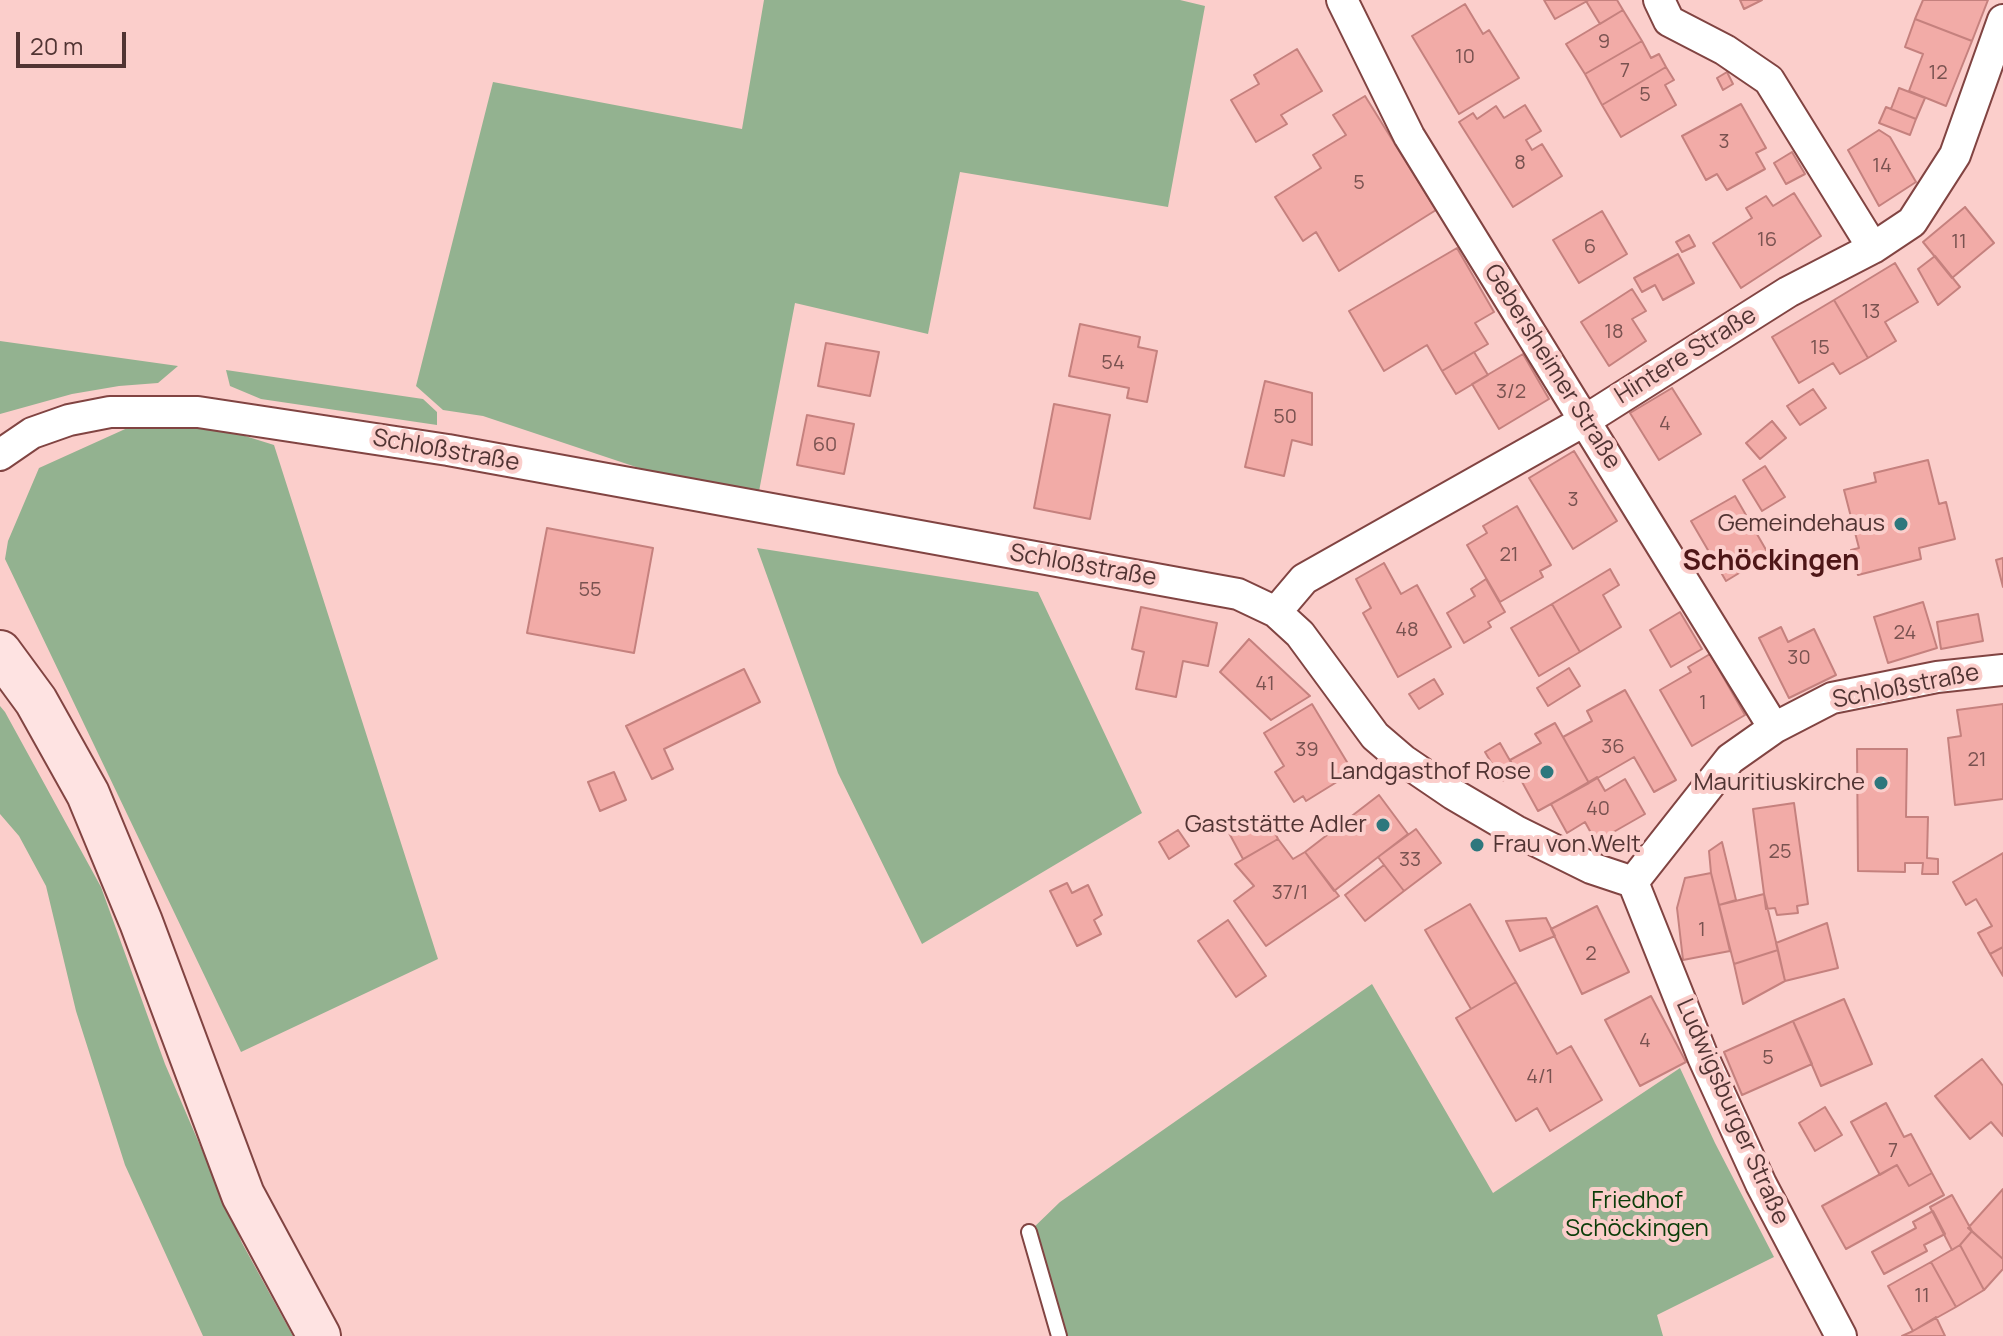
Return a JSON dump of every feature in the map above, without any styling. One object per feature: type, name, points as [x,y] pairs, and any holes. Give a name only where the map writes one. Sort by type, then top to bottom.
[{"type":"main road","points":[[0,652],[36,701],[88,794],[141,922],[243,1195],[319,1336]]},
{"type":"street","name":"Gebersheimer Straße","points":[[1342,0],[1409,136],[1774,728]]},
{"type":"street","points":[[1659,0],[1669,21],[1725,50],[1769,80],[1873,248]]},
{"type":"street","name":"Hintere Straße","points":[[1276,612],[1304,579],[1584,421],[1788,292],[1873,248],[1912,222],[1955,155],[2003,20]]},
{"type":"street","name":"Schloßstraße","points":[[0,455],[32,433],[69,420],[110,412],[213,413],[448,450],[1238,594],[1276,612],[1300,634],[1375,736],[1403,760],[1516,831],[1591,868],[1633,882],[1730,759],[1774,728],[1832,698],[1937,677],[2003,670]]},
{"type":"street","name":"Ludwigsburger Straße","points":[[1633,882],[1703,1057],[1761,1184],[1841,1336]]},
{"type":"lane","points":[[1029,1232],[1059,1336]]},
{"type":"green space","points":[[764,0],[1180,0],[1205,6],[1168,207],[960,172],[928,334],[795,303],[756,507],[483,416],[443,410],[416,386],[493,82],[742,129]]},
{"type":"green space","points":[[0,341],[178,366],[158,383],[72,394],[0,414]]},
{"type":"green space","points":[[226,370],[423,399],[437,412],[437,425],[261,399],[230,386]]},
{"type":"green space","points":[[165,411],[274,445],[438,959],[241,1052],[5,559],[8,541],[39,468]]},
{"type":"green space","points":[[757,548],[1038,592],[1142,813],[922,944],[838,773]]},
{"type":"green space","points":[[0,706],[101,887],[165,1064],[242,1243],[293,1336],[203,1336],[125,1165],[76,1011],[46,886],[19,836],[0,814]]},
{"type":"green space","name":"Friedhof Schöckingen","points":[[1372,984],[1493,1193],[1680,1068],[1774,1257],[1657,1315],[1663,1336],[1059,1336],[1029,1232],[1060,1202]]},
{"type":"building","points":[[1544,0],[1589,0],[1555,19]]},
{"type":"building","points":[[1617,0],[1623,10],[1600,24],[1586,1]]},
{"type":"building","points":[[1740,0],[1762,0],[1744,9]]},
{"type":"building","points":[[1923,0],[1988,0],[1972,41],[1915,19]]},
{"type":"building","points":[[1465,4],[1483,34],[1489,30],[1519,78],[1459,114],[1412,36]]},
{"type":"building","points":[[1623,10],[1642,41],[1585,74],[1566,44]]},
{"type":"building","points":[[1915,19],[1972,41],[1946,106],[1909,91],[1923,54],[1905,47]]},
{"type":"building","points":[[1642,41],[1651,58],[1659,54],[1666,67],[1602,105],[1585,74]]},
{"type":"building","points":[[1297,49],[1322,91],[1281,115],[1287,124],[1256,142],[1231,100],[1259,84],[1254,75]]},
{"type":"building","points":[[1666,67],[1674,80],[1665,85],[1676,105],[1621,137],[1602,105]]},
{"type":"building","points":[[1727,72],[1733,84],[1723,90],[1717,78]]},
{"type":"building","points":[[1899,88],[1925,98],[1916,119],[1891,109]]},
{"type":"building","points":[[1365,96],[1436,210],[1339,271],[1316,232],[1303,241],[1275,197],[1321,168],[1313,155],[1346,135],[1333,115]]},
{"type":"building","points":[[1741,104],[1766,148],[1756,153],[1765,169],[1727,190],[1717,174],[1706,180],[1682,136]]},
{"type":"building","points":[[1525,105],[1541,131],[1526,140],[1532,150],[1542,144],[1562,176],[1513,207],[1459,122],[1473,113],[1477,119],[1496,106],[1504,118]]},
{"type":"building","points":[[1886,107],[1916,119],[1910,135],[1879,123]]},
{"type":"building","points":[[1879,130],[1890,137],[1916,182],[1879,206],[1848,150]]},
{"type":"building","points":[[1792,152],[1805,174],[1786,184],[1774,163]]},
{"type":"building","points":[[1794,193],[1821,236],[1741,288],[1713,243],[1752,218],[1746,208],[1766,196],[1773,206]]},
{"type":"building","points":[[1965,207],[1994,243],[1952,278],[1923,242]]},
{"type":"building","points":[[1602,211],[1627,254],[1579,283],[1553,240]]},
{"type":"building","points":[[1689,235],[1695,246],[1682,252],[1676,242]]},
{"type":"building","points":[[1457,248],[1494,312],[1475,323],[1488,344],[1442,371],[1427,345],[1384,371],[1349,311]]},
{"type":"building","points":[[1678,254],[1694,283],[1663,300],[1655,285],[1642,292],[1634,278]]},
{"type":"building","points":[[1935,256],[1960,287],[1938,305],[1918,269]]},
{"type":"building","points":[[1895,263],[1918,302],[1885,322],[1896,341],[1868,358],[1834,300]]},
{"type":"building","points":[[1632,289],[1646,311],[1632,319],[1646,341],[1609,366],[1581,322]]},
{"type":"building","points":[[1834,300],[1868,358],[1840,374],[1833,363],[1799,383],[1772,337]]},
{"type":"building","points":[[1080,324],[1140,337],[1138,347],[1157,351],[1147,402],[1127,398],[1129,388],[1069,376]]},
{"type":"building","points":[[826,343],[879,352],[870,396],[818,386]]},
{"type":"building","points":[[1474,352],[1488,375],[1456,394],[1442,371]]},
{"type":"building","points":[[1523,354],[1549,399],[1499,429],[1472,384]]},
{"type":"building","points":[[1265,381],[1312,393],[1312,445],[1292,440],[1284,476],[1245,467]]},
{"type":"building","points":[[1672,388],[1701,434],[1659,460],[1630,413]]},
{"type":"building","points":[[1813,389],[1826,408],[1800,425],[1787,406]]},
{"type":"building","points":[[1054,404],[1110,415],[1090,519],[1034,508]]},
{"type":"building","points":[[807,415],[854,424],[844,474],[797,465]]},
{"type":"building","points":[[1772,421],[1786,438],[1760,459],[1746,443]]},
{"type":"building","points":[[1574,451],[1617,521],[1573,549],[1529,478]]},
{"type":"building","points":[[1928,460],[1939,504],[1946,502],[1955,539],[1919,548],[1921,559],[1858,575],[1851,550],[1859,548],[1844,490],[1876,482],[1874,473]]},
{"type":"building","points":[[1765,466],[1785,497],[1762,511],[1743,480]]},
{"type":"building","points":[[1735,496],[1769,555],[1726,581],[1691,521]]},
{"type":"building","points":[[1517,506],[1551,565],[1540,571],[1543,577],[1500,602],[1467,545],[1487,533],[1483,526]]},
{"type":"building","points":[[547,528],[653,548],[634,653],[527,633]]},
{"type":"building","points":[[2003,558],[2003,587],[1996,560]]},
{"type":"building","points":[[1384,563],[1401,594],[1417,585],[1451,647],[1398,677],[1363,613],[1371,608],[1356,579]]},
{"type":"building","points":[[1610,569],[1619,585],[1603,595],[1621,627],[1580,652],[1552,604]]},
{"type":"building","points":[[1486,579],[1505,612],[1488,622],[1491,627],[1464,643],[1447,613],[1475,596],[1471,589]]},
{"type":"building","points":[[1923,602],[1937,648],[1888,663],[1874,617]]},
{"type":"building","points":[[1552,604],[1580,652],[1539,676],[1511,628]]},
{"type":"building","points":[[1141,607],[1217,623],[1208,666],[1183,661],[1176,697],[1136,689],[1144,652],[1132,649]]},
{"type":"building","points":[[1680,612],[1702,649],[1671,667],[1650,630]]},
{"type":"building","points":[[1978,614],[1983,641],[1941,649],[1937,622]]},
{"type":"building","points":[[1781,627],[1788,642],[1814,629],[1836,675],[1789,698],[1759,638]]},
{"type":"building","points":[[1249,639],[1310,696],[1271,720],[1220,672]]},
{"type":"building","points":[[1710,654],[1745,715],[1692,746],[1660,690],[1691,672],[1688,667]]},
{"type":"building","points":[[1569,668],[1580,686],[1548,706],[1537,688]]},
{"type":"building","points":[[744,669],[760,702],[664,749],[673,769],[652,779],[626,726]]},
{"type":"building","points":[[1434,679],[1443,694],[1419,709],[1409,694]]},
{"type":"building","points":[[1625,690],[1676,780],[1654,792],[1634,757],[1589,783],[1563,737],[1592,721],[1587,711]]},
{"type":"building","points":[[1312,704],[1353,772],[1306,801],[1303,796],[1294,802],[1275,772],[1284,766],[1264,733]]},
{"type":"building","points":[[2003,704],[2003,799],[1955,805],[1948,738],[1961,736],[1957,710]]},
{"type":"building","points":[[1555,723],[1589,783],[1538,811],[1510,760],[1541,743],[1535,734]]},
{"type":"building","points":[[1500,743],[1517,773],[1502,781],[1485,752]]},
{"type":"building","name":"Mauritiuskirche","points":[[1857,749],[1907,749],[1906,817],[1928,817],[1927,858],[1938,859],[1938,874],[1922,874],[1923,863],[1905,863],[1905,872],[1858,871]]},
{"type":"building","points":[[614,772],[626,800],[600,811],[588,782]]},
{"type":"building","points":[[1597,777],[1605,791],[1625,779],[1645,814],[1596,842],[1585,822],[1567,833],[1551,804]]},
{"type":"building","points":[[1379,795],[1408,834],[1334,891],[1305,852]]},
{"type":"building","points":[[1794,803],[1808,904],[1797,906],[1798,913],[1777,915],[1775,908],[1766,909],[1753,809]]},
{"type":"building","points":[[1265,813],[1278,839],[1243,859],[1229,833]]},
{"type":"building","points":[[1416,829],[1441,863],[1404,891],[1378,857]]},
{"type":"building","points":[[1178,830],[1189,846],[1169,859],[1159,842]]},
{"type":"building","points":[[1278,839],[1293,859],[1305,852],[1339,896],[1266,946],[1234,901],[1254,886],[1235,864]]},
{"type":"building","points":[[1722,842],[1736,900],[1719,905],[1709,851]]},
{"type":"building","points":[[2003,853],[2003,947],[1990,954],[1978,933],[1992,926],[1976,899],[1966,905],[1953,882]]},
{"type":"building","points":[[1384,865],[1404,891],[1365,921],[1345,895]]},
{"type":"building","points":[[1711,873],[1730,951],[1683,960],[1677,908],[1685,878]]},
{"type":"building","points":[[1067,883],[1072,893],[1088,885],[1102,915],[1094,920],[1101,934],[1077,946],[1050,891]]},
{"type":"building","points":[[1764,894],[1778,950],[1734,964],[1719,905]]},
{"type":"building","points":[[1470,904],[1516,982],[1471,1009],[1425,930]]},
{"type":"building","points":[[1597,906],[1629,972],[1582,994],[1551,929]]},
{"type":"building","points":[[1546,918],[1555,936],[1520,951],[1506,921]]},
{"type":"building","points":[[1228,920],[1266,976],[1236,997],[1198,941]]},
{"type":"building","points":[[1827,923],[1838,968],[1785,981],[1776,943]]},
{"type":"building","points":[[2003,947],[2003,976],[1990,954]]},
{"type":"building","points":[[1778,950],[1785,981],[1743,1004],[1734,964]]},
{"type":"building","points":[[1516,982],[1557,1054],[1571,1046],[1602,1100],[1550,1131],[1537,1108],[1516,1121],[1456,1018]]},
{"type":"building","points":[[1651,996],[1686,1062],[1640,1086],[1605,1020]]},
{"type":"building","points":[[1844,999],[1872,1064],[1821,1086],[1793,1021]]},
{"type":"building","points":[[1793,1021],[1812,1064],[1742,1095],[1724,1052]]},
{"type":"building","points":[[1982,1059],[2003,1086],[2003,1136],[1991,1122],[1970,1139],[1935,1096]]},
{"type":"building","points":[[1886,1103],[1904,1137],[1911,1134],[1932,1173],[1909,1186],[1897,1165],[1880,1175],[1851,1122]]},
{"type":"building","points":[[1825,1107],[1842,1135],[1815,1151],[1799,1123]]},
{"type":"building","points":[[1897,1165],[1909,1186],[1932,1173],[1944,1195],[1846,1249],[1822,1206]]},
{"type":"building","points":[[2003,1189],[2003,1259],[1968,1228]]},
{"type":"building","points":[[1952,1195],[1972,1231],[1952,1250],[1930,1207]]},
{"type":"building","points":[[1933,1211],[1945,1234],[1924,1245],[1927,1251],[1884,1274],[1872,1252],[1916,1228],[1913,1222]]},
{"type":"building","points":[[1972,1231],[2003,1259],[2003,1269],[1984,1290],[1960,1245]]},
{"type":"building","points":[[1960,1245],[1984,1290],[1956,1307],[1931,1262]]},
{"type":"building","points":[[1931,1262],[1956,1307],[1913,1331],[1888,1286]]},
{"type":"building","points":[[1936,1317],[1945,1336],[1902,1336],[1913,1331]]},
{"type":"place","name":"Gemeindehaus","points":[[1901,524]]},
{"type":"place","name":"Landgasthof Rose","points":[[1547,772]]},
{"type":"place","name":"Mauritiuskirche","points":[[1881,783]]},
{"type":"place","name":"Gaststätte Adler","points":[[1383,825]]},
{"type":"place","name":"Frau von Welt","points":[[1477,845]]},
{"type":"district","name":"Schöckingen","points":[[1771,562]]}]
